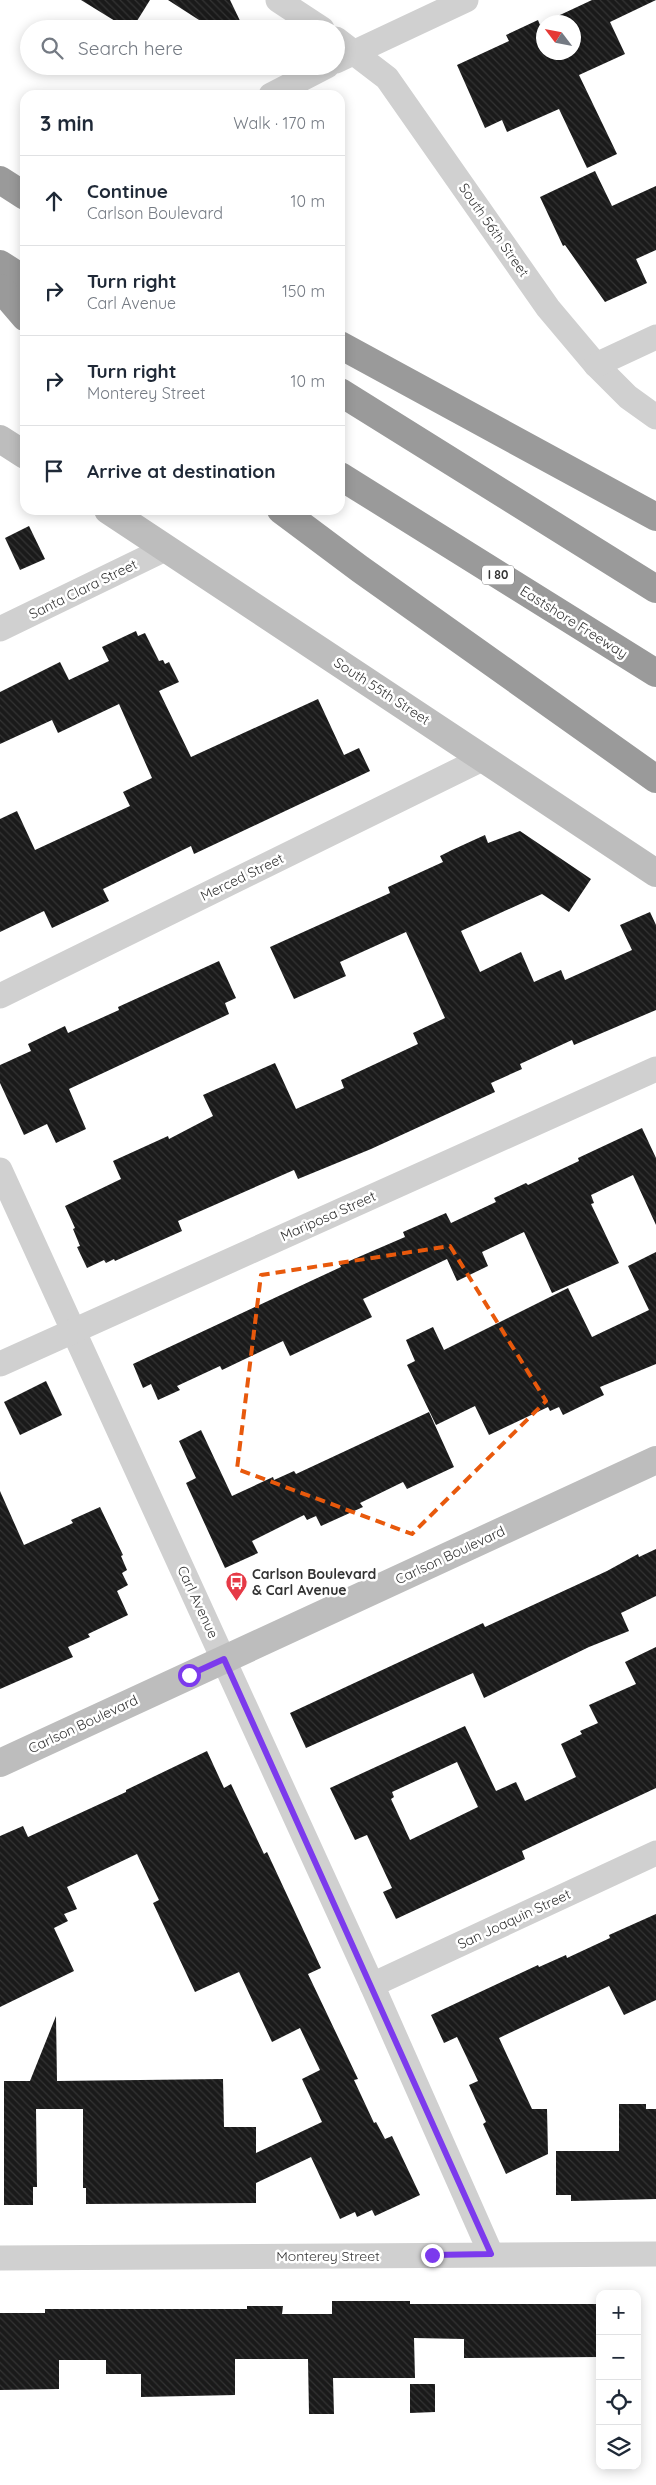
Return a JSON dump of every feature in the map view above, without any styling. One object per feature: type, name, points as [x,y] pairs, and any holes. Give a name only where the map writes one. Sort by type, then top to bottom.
[{"type":"highway","points":[[0,169],[20,179]]},
{"type":"highway","points":[[0,180],[20,193]]},
{"type":"highway","points":[[0,264],[20,277]]},
{"type":"highway","points":[[0,288],[20,311]]},
{"type":"highway","points":[[345,348],[656,517]]},
{"type":"highway","points":[[345,395],[656,589]]},
{"type":"highway","name":"Eastshore Freeway","points":[[345,479],[656,673]]},
{"type":"highway","points":[[288,515],[360,570],[656,779]]},
{"type":"main road","points":[[0,439],[20,453]]},
{"type":"main road","name":"South 55th Street","points":[[116,515],[656,873]]},
{"type":"main road","name":"Carlson Boulevard","points":[[0,1763],[656,1460]]},
{"type":"street","points":[[278,0],[308,20]]},
{"type":"street","points":[[345,50],[466,0]]},
{"type":"street","name":"South 56th Street","points":[[345,53],[387,78],[548,308],[596,365],[628,397],[656,417]]},
{"type":"street","points":[[281,90],[310,75]]},
{"type":"street","points":[[596,365],[656,337]]},
{"type":"street","name":"Santa Clara Street","points":[[0,629],[166,548]]},
{"type":"street","name":"Merced Street","points":[[0,996],[484,758]]},
{"type":"street","name":"Mariposa Street","points":[[0,1364],[656,1069]]},
{"type":"street","name":"Carl Avenue","points":[[0,1170],[372,1985],[491,2254]]},
{"type":"street","name":"San Joaquin Street","points":[[372,1985],[656,1853]]},
{"type":"street","name":"Monterey Street","points":[[0,2258],[656,2254]]},
{"type":"highlighted area","points":[[450,1246],[546,1401],[412,1534],[237,1469],[261,1275]]},
{"type":"building","points":[[81,0],[150,0],[138,20],[113,20]]},
{"type":"building","points":[[168,0],[230,0],[240,20],[199,20]]},
{"type":"building","points":[[592,0],[656,0],[610,22],[625,54],[579,75],[617,154],[587,168],[559,109],[507,132],[502,120],[485,128],[457,65],[509,41],[506,35],[536,21],[536,60],[581,60],[581,15],[560,15]]},
{"type":"building","points":[[595,171],[612,206],[656,186],[656,250],[636,259],[647,283],[605,302],[565,245],[563,246],[540,197]]},
{"type":"building","points":[[29,526],[45,559],[20,570],[5,538]]},
{"type":"building","points":[[136,631],[138,636],[145,633],[159,661],[163,660],[165,664],[169,662],[179,682],[159,691],[191,757],[318,699],[344,755],[359,748],[370,771],[194,854],[191,846],[103,889],[109,901],[52,928],[44,911],[0,932],[0,819],[17,811],[35,850],[130,806],[123,792],[152,778],[119,704],[58,733],[52,720],[0,744],[0,692],[60,662],[69,680],[109,661],[102,647]]},
{"type":"building","points":[[520,831],[591,879],[569,912],[542,894],[461,931],[480,972],[521,952],[534,982],[561,970],[565,980],[632,950],[620,925],[650,912],[656,925],[656,1010],[574,1045],[572,1040],[520,1064],[522,1069],[491,1083],[495,1092],[371,1149],[298,1179],[294,1170],[178,1221],[182,1231],[115,1261],[114,1259],[106,1263],[104,1260],[87,1268],[77,1247],[80,1246],[73,1229],[75,1228],[65,1206],[121,1179],[113,1161],[168,1136],[169,1139],[213,1116],[203,1095],[275,1063],[296,1109],[344,1088],[341,1080],[418,1044],[413,1033],[445,1018],[406,932],[340,962],[346,976],[294,999],[270,947],[390,893],[388,887],[443,862],[440,856],[452,850],[485,835],[488,843]]},
{"type":"building","points":[[219,961],[236,998],[225,1003],[229,1014],[69,1089],[86,1129],[56,1143],[47,1124],[24,1135],[0,1083],[0,1065],[31,1051],[28,1044],[65,1026],[68,1033],[119,1010],[118,1007]]},
{"type":"building","points":[[642,1128],[656,1158],[656,1225],[633,1175],[591,1195],[594,1203],[591,1204],[619,1263],[552,1293],[524,1232],[482,1252],[488,1266],[457,1281],[447,1259],[363,1299],[372,1317],[290,1356],[283,1341],[222,1370],[220,1366],[177,1386],[180,1390],[158,1400],[151,1384],[143,1388],[133,1364],[341,1267],[340,1265],[405,1237],[403,1232],[446,1213],[451,1223],[496,1202],[494,1198],[526,1183],[528,1185],[579,1161],[578,1158]]},
{"type":"building","points":[[656,1252],[656,1364],[600,1387],[604,1395],[563,1415],[559,1407],[550,1411],[548,1407],[489,1435],[475,1406],[436,1425],[407,1365],[415,1361],[406,1340],[433,1327],[444,1350],[568,1288],[592,1337],[649,1310],[628,1266]]},
{"type":"building","points":[[46,1381],[62,1415],[20,1435],[4,1402]]},
{"type":"building","points":[[429,1412],[454,1467],[407,1489],[403,1482],[360,1503],[363,1507],[321,1526],[316,1516],[307,1520],[304,1515],[252,1541],[258,1553],[225,1568],[186,1483],[196,1478],[179,1441],[201,1430],[232,1496],[273,1477],[274,1480],[294,1471],[296,1474]]},
{"type":"building","points":[[0,1491],[24,1545],[73,1523],[71,1520],[100,1507],[123,1555],[121,1556],[127,1570],[122,1573],[128,1585],[117,1591],[128,1615],[88,1634],[90,1637],[68,1647],[73,1657],[0,1689]]},
{"type":"building","points":[[656,1549],[656,1596],[621,1613],[629,1631],[589,1647],[484,1698],[473,1673],[306,1748],[290,1713],[483,1623],[485,1627],[607,1571],[638,1554],[639,1557]]},
{"type":"building","points":[[656,1647],[656,1788],[522,1851],[525,1859],[396,1919],[383,1892],[392,1888],[367,1835],[355,1840],[330,1788],[465,1726],[496,1791],[516,1782],[525,1801],[576,1777],[561,1744],[582,1734],[580,1731],[598,1723],[589,1705],[636,1684],[625,1662]],"holes":[[[457,1762],[478,1807],[410,1840],[391,1799],[394,1797],[392,1792]]]},
{"type":"building","points":[[207,1751],[224,1788],[231,1784],[264,1854],[267,1852],[321,1968],[308,1974],[358,2079],[354,2080],[374,2123],[376,2122],[385,2139],[392,2136],[420,2195],[375,2216],[372,2210],[357,2217],[355,2212],[340,2219],[311,2157],[256,2183],[256,2203],[86,2204],[86,2188],[83,2188],[83,2109],[36,2109],[37,2187],[33,2187],[33,2205],[4,2205],[4,2081],[30,2081],[56,2016],[57,2081],[223,2079],[224,2127],[256,2127],[256,2153],[322,2122],[302,2079],[320,2070],[300,2028],[272,2042],[239,1972],[195,1992],[153,1903],[159,1900],[137,1854],[67,1887],[77,1909],[64,1914],[68,1921],[54,1928],[74,1971],[0,2007],[0,1836],[23,1826],[28,1837],[126,1792],[126,1790]]},
{"type":"building","points":[[656,1914],[656,2000],[624,2015],[609,1986],[499,2038],[532,2109],[547,2109],[548,2154],[506,2174],[483,2124],[486,2122],[469,2085],[478,2081],[457,2037],[444,2043],[431,2015],[538,1965],[539,1967],[566,1955],[567,1958],[610,1938],[609,1935]]},
{"type":"building","points":[[619,2104],[646,2104],[646,2109],[656,2109],[656,2199],[571,2201],[571,2195],[556,2195],[556,2151],[619,2151]]},
{"type":"building","points":[[332,2301],[410,2301],[410,2304],[596,2304],[596,2357],[464,2358],[464,2339],[414,2338],[415,2378],[333,2378],[334,2414],[309,2414],[308,2359],[235,2359],[235,2395],[141,2397],[141,2374],[106,2374],[106,2360],[59,2360],[59,2389],[0,2390],[0,2313],[45,2313],[45,2309],[247,2309],[247,2306],[283,2306],[282,2314],[332,2314]]},
{"type":"building","points":[[410,2384],[435,2384],[435,2412],[410,2413]]},
{"type":"place","name":"Carlson Boulevard & Carl Avenue","points":[[236,1601]]},
{"type":"route","points":[[189,1675],[224,1659],[372,1985],[491,2254],[432,2255]]}]
